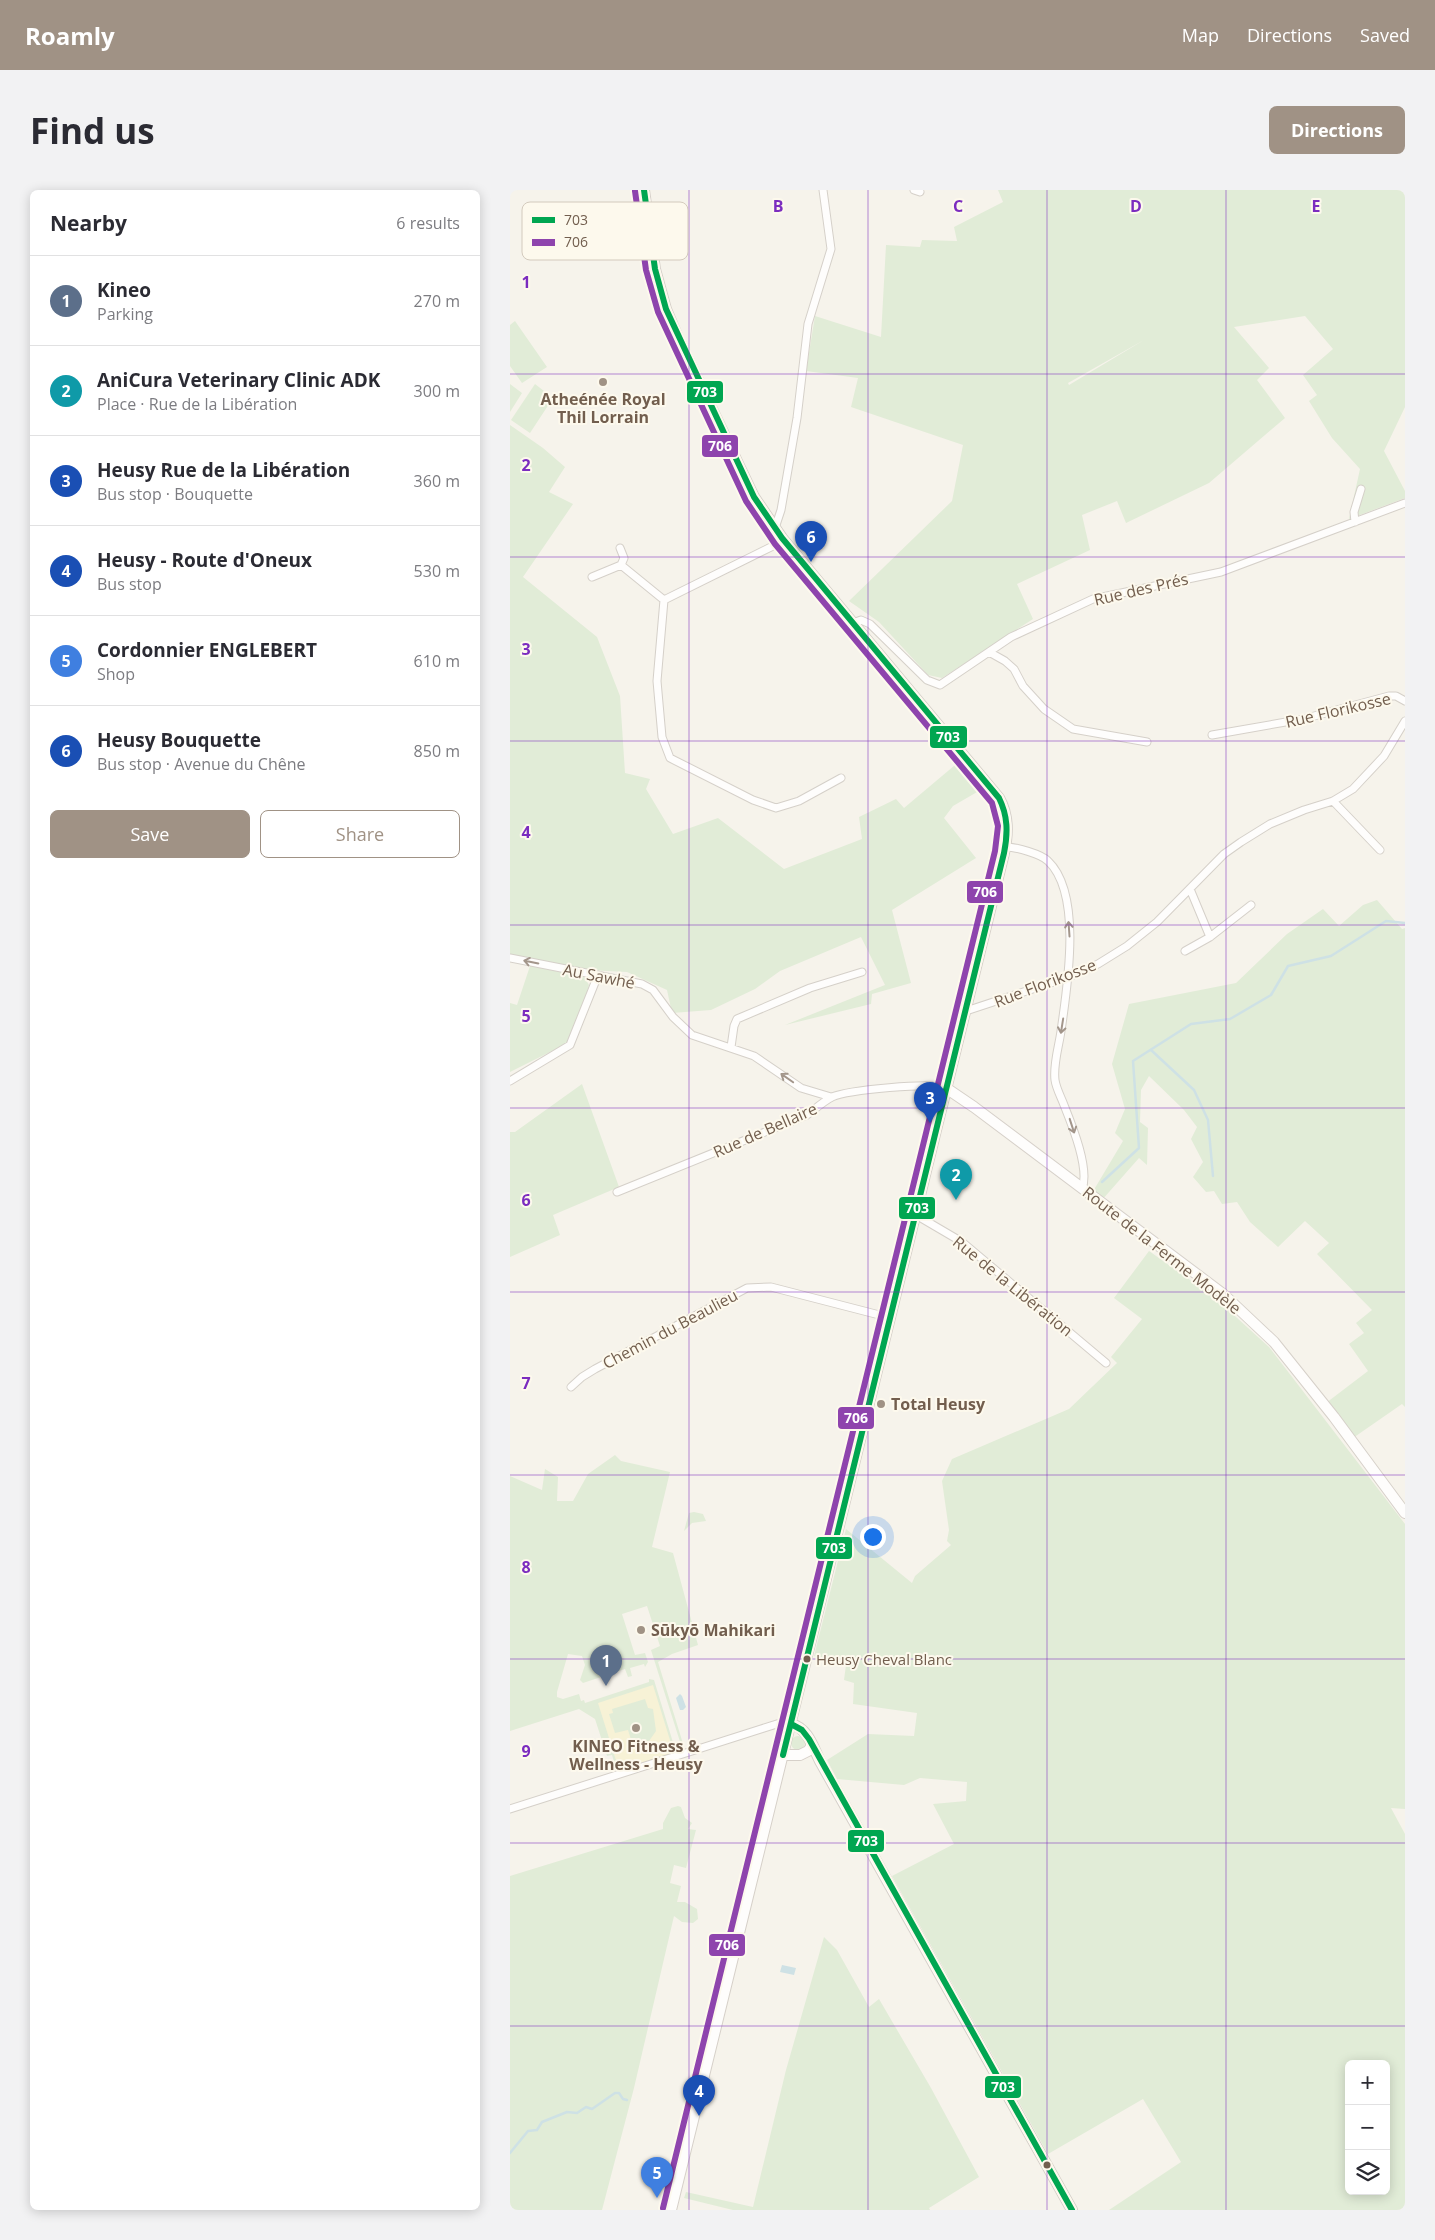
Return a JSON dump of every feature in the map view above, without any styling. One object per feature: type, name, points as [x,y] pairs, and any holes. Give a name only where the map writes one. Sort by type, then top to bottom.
[{"type":"main road","points":[[654,260],[669,317],[711,411],[754,497],[782,538],[999,798],[1006,817],[1006,847],[671,2210]]},
{"type":"main road","name":"Route de la Ferme Modèle","points":[[946,1088],[1223,1294],[1274,1342],[1334,1417],[1405,1513]]},
{"type":"main road","points":[[791,1724],[800,1728],[811,1742],[1072,2210]]},
{"type":"main road","points":[[805,1753],[811,1747],[811,1742]]},
{"type":"main road","points":[[783,1756],[805,1753],[820,1761]]},
{"type":"street","points":[[775,528],[782,510],[808,324],[831,249],[823,190]]},
{"type":"street","points":[[1355,522],[1354,512],[1361,489]]},
{"type":"street","name":"Rue des Prés","points":[[852,623],[861,620],[870,624],[927,680],[940,685],[1028,628],[1093,599],[1220,572],[1405,503]]},
{"type":"street","points":[[664,600],[773,546],[782,538]]},
{"type":"street","points":[[592,577],[621,565],[624,558],[620,548]]},
{"type":"street","points":[[621,565],[664,600]]},
{"type":"street","points":[[664,600],[657,681],[662,737],[670,758],[753,800],[776,808],[798,800],[841,778]]},
{"type":"street","points":[[989,652],[1005,660],[1014,669],[1022,686],[1044,709],[1073,729],[1147,742]]},
{"type":"street","name":"Rue Florikosse","points":[[1212,735],[1324,715],[1389,696],[1396,696],[1405,700]]},
{"type":"street","name":"Rue Florikosse","points":[[966,1011],[1068,977],[1098,964],[1127,946],[1157,922],[1190,888],[1240,842],[1270,824],[1333,800],[1354,789],[1384,756],[1405,721]]},
{"type":"street","points":[[1333,800],[1380,850]]},
{"type":"street","points":[[1006,847],[1014,847],[1048,860],[1062,884],[1068,900],[1070,937],[1068,977],[1055,1080],[1069,1116],[1084,1170],[1085,1181],[1082,1188]]},
{"type":"street","points":[[1190,888],[1210,937]]},
{"type":"street","points":[[1185,951],[1210,937],[1251,905]]},
{"type":"street","name":"Au Sawhé","points":[[510,958],[642,984],[652,990],[673,1017],[692,1035],[754,1056],[801,1088],[831,1097]]},
{"type":"street","points":[[731,1047],[737,1019],[810,988],[862,972]]},
{"type":"street","points":[[510,1081],[570,1045],[598,975]]},
{"type":"street","name":"Rue de Bellaire","points":[[617,1192],[807,1115],[831,1097],[928,1085],[946,1088]]},
{"type":"street","name":"Rue de la Libération","points":[[916,1215],[962,1242],[1106,1363]]},
{"type":"street","name":"Chemin du Beaulieu","points":[[571,1387],[582,1376],[747,1288],[771,1287],[891,1318]]},
{"type":"street","points":[[510,1809],[761,1728],[780,1723],[791,1724]]},
{"type":"green space","points":[[998,190],[1405,190],[1405,407],[1384,451],[1405,491],[1405,498],[1349,519],[1360,469],[1332,438],[1309,401],[1317,395],[1303,375],[1333,349],[1305,316],[1234,327],[1269,368],[1257,380],[1285,418],[1209,483],[1126,523],[1117,501],[1082,515],[1090,550],[1017,584],[1033,619],[942,678],[928,675],[879,622],[849,601],[952,501],[963,445],[851,407],[858,378],[806,371],[815,316],[881,337],[886,245],[920,247],[922,240],[957,241],[954,227],[1003,202]],"holes":[[[1144,340],[1069,385],[1068,383]]]},
{"type":"green space","points":[[515,321],[547,367],[522,383],[510,366],[510,325]]},
{"type":"green space","points":[[510,384],[522,393],[510,412]]},
{"type":"green space","points":[[535,384],[553,398],[530,433],[511,420]]},
{"type":"green space","points":[[510,425],[543,448],[565,467],[549,492],[573,504],[523,577],[597,637],[620,696],[625,773],[650,779],[646,789],[673,834],[718,818],[784,869],[862,839],[859,817],[896,799],[904,808],[961,760],[984,788],[953,806],[944,818],[976,858],[892,910],[911,983],[872,994],[871,1004],[785,1025],[885,985],[861,937],[780,971],[755,989],[711,1010],[672,1013],[667,990],[627,972],[587,970],[510,957]]},
{"type":"green space","points":[[1377,900],[1402,929],[1405,928],[1405,1407],[1402,1404],[1353,1438],[1326,1403],[1368,1371],[1349,1344],[1364,1333],[1356,1323],[1372,1310],[1317,1254],[1329,1243],[1305,1221],[1278,1247],[1250,1222],[1237,1202],[1222,1204],[1214,1191],[1206,1192],[1193,1177],[1203,1162],[1191,1139],[1197,1127],[1184,1110],[1149,1076],[1141,1090],[1140,1122],[1148,1128],[1147,1165],[1139,1158],[1102,1200],[1092,1193],[1123,1141],[1115,1133],[1125,1109],[1112,1064],[1129,1004],[1236,983],[1287,934],[1323,909],[1339,926],[1363,905]]},
{"type":"green space","points":[[530,966],[584,977],[589,985],[582,1008],[566,1044],[510,1072],[510,1003],[517,1005]]},
{"type":"green space","points":[[582,1084],[619,1187],[553,1215],[560,1235],[510,1257],[510,1132],[515,1132]]},
{"type":"green space","points":[[1149,1251],[1214,1297],[1269,1347],[1405,1524],[1405,1809],[1391,1808],[1405,1834],[1405,2210],[1109,2210],[1181,2162],[1143,2099],[1048,2154],[892,1876],[954,1844],[933,1804],[966,1801],[967,1782],[920,1778],[904,1785],[837,1779],[827,1760],[868,1734],[914,1736],[917,1713],[853,1704],[854,1683],[844,1680],[846,1665],[814,1656],[846,1529],[912,1583],[915,1576],[951,1545],[947,1541],[949,1530],[942,1481],[952,1459],[1069,1409],[1117,1363],[1111,1357],[1142,1319],[1114,1298]]},
{"type":"green space","points":[[615,1455],[621,1461],[670,1472],[652,1547],[673,1553],[698,1645],[672,1654],[658,1662],[684,1747],[682,1748],[651,1650],[660,1646],[647,1606],[622,1614],[635,1655],[645,1653],[648,1662],[645,1667],[644,1664],[630,1668],[632,1676],[628,1677],[625,1669],[583,1683],[580,1680],[585,1665],[582,1656],[568,1654],[557,1692],[557,1697],[563,1699],[579,1694],[581,1701],[584,1700],[585,1703],[649,1682],[649,1679],[654,1680],[675,1749],[619,1768],[616,1768],[612,1755],[607,1756],[595,1719],[579,1709],[510,1731],[510,1476],[542,1490],[545,1469],[558,1477],[557,1501],[573,1501],[588,1474]]},
{"type":"green space","points":[[689,1513],[703,1514],[706,1521],[692,1523],[684,1531]]},
{"type":"green space","points":[[798,1736],[803,1738],[805,1743],[803,1748],[798,1750],[793,1748],[791,1743],[793,1738]]},
{"type":"green space","points":[[681,1807],[685,1818],[692,1823],[688,1829],[696,1830],[686,1868],[674,1865],[670,1883],[681,1886],[677,1902],[685,1902],[697,1909],[698,1919],[693,1923],[682,1922],[674,1916],[634,2088],[602,2210],[510,2210],[510,1876],[663,1829],[663,1823],[671,1808]]},
{"type":"green space","points":[[824,1937],[837,1950],[869,2007],[879,1999],[931,2088],[979,2177],[929,2208],[930,2210],[733,2210],[684,2198],[686,2192],[753,2207],[786,2070]]},
{"type":"sand","name":"KINEO Fitness & Wellness - Heusy","points":[[653,1685],[674,1753],[619,1770],[598,1703]],"holes":[[[645,1699],[648,1708],[653,1709],[656,1731],[649,1741],[633,1746],[628,1730],[615,1733],[609,1714],[613,1713],[612,1709]]]},
{"type":"shaded area","points":[[680,1694],[686,1707],[683,1710],[680,1710],[676,1698]]},
{"type":"shaded area","points":[[782,1965],[796,1968],[794,1975],[780,1972]]},
{"type":"waterway","points":[[1102,1182],[1139,1148],[1133,1061],[1191,1024],[1230,1019],[1271,995],[1288,966],[1331,956],[1386,921],[1405,923]]},
{"type":"waterway","points":[[1151,1050],[1194,1090],[1208,1120],[1213,1176]]},
{"type":"waterway","points":[[510,2153],[528,2131],[537,2130],[542,2122],[567,2112],[577,2113],[586,2107],[592,2109],[615,2093],[619,2093],[623,2099],[627,2100]]},
{"type":"transit line","name":"703","points":[[644,190],[646,202]]},
{"type":"transit line","name":"706","points":[[635,191],[637,202]]},
{"type":"transit line","name":"706","points":[[645,260],[658,312],[746,501],[775,544],[992,803],[998,826],[995,851],[663,2208]]},
{"type":"transit line","name":"703","points":[[654,260],[666,309],[754,497],[782,538],[999,798],[1004,811],[1006,825],[1004,853],[783,1755]]},
{"type":"transit line","name":"703","points":[[791,1724],[802,1730],[809,1739],[1072,2210]]},
{"type":"place","name":"Atheénée Royal Thil Lorrain","points":[[603,382]]},
{"type":"place","name":"Heusy Bouquette","points":[[811,562]]},
{"type":"place","name":"Heusy Rue de la Libération","points":[[930,1123]]},
{"type":"place","name":"AniCura Veterinary Clinic ADK","points":[[956,1200]]},
{"type":"place","name":"Total Heusy","points":[[881,1404]]},
{"type":"place","name":"Sūkyō Mahikari","points":[[641,1630]]},
{"type":"place","name":"Heusy Cheval Blanc","points":[[807,1659]]},
{"type":"place","name":"Kineo","points":[[606,1686]]},
{"type":"place","name":"KINEO Fitness & Wellness - Heusy","points":[[636,1728]]},
{"type":"place","name":"Heusy - Route d'Oneux","points":[[699,2116]]},
{"type":"place","name":"Cordonnier ENGLEBERT","points":[[657,2198]]}]
